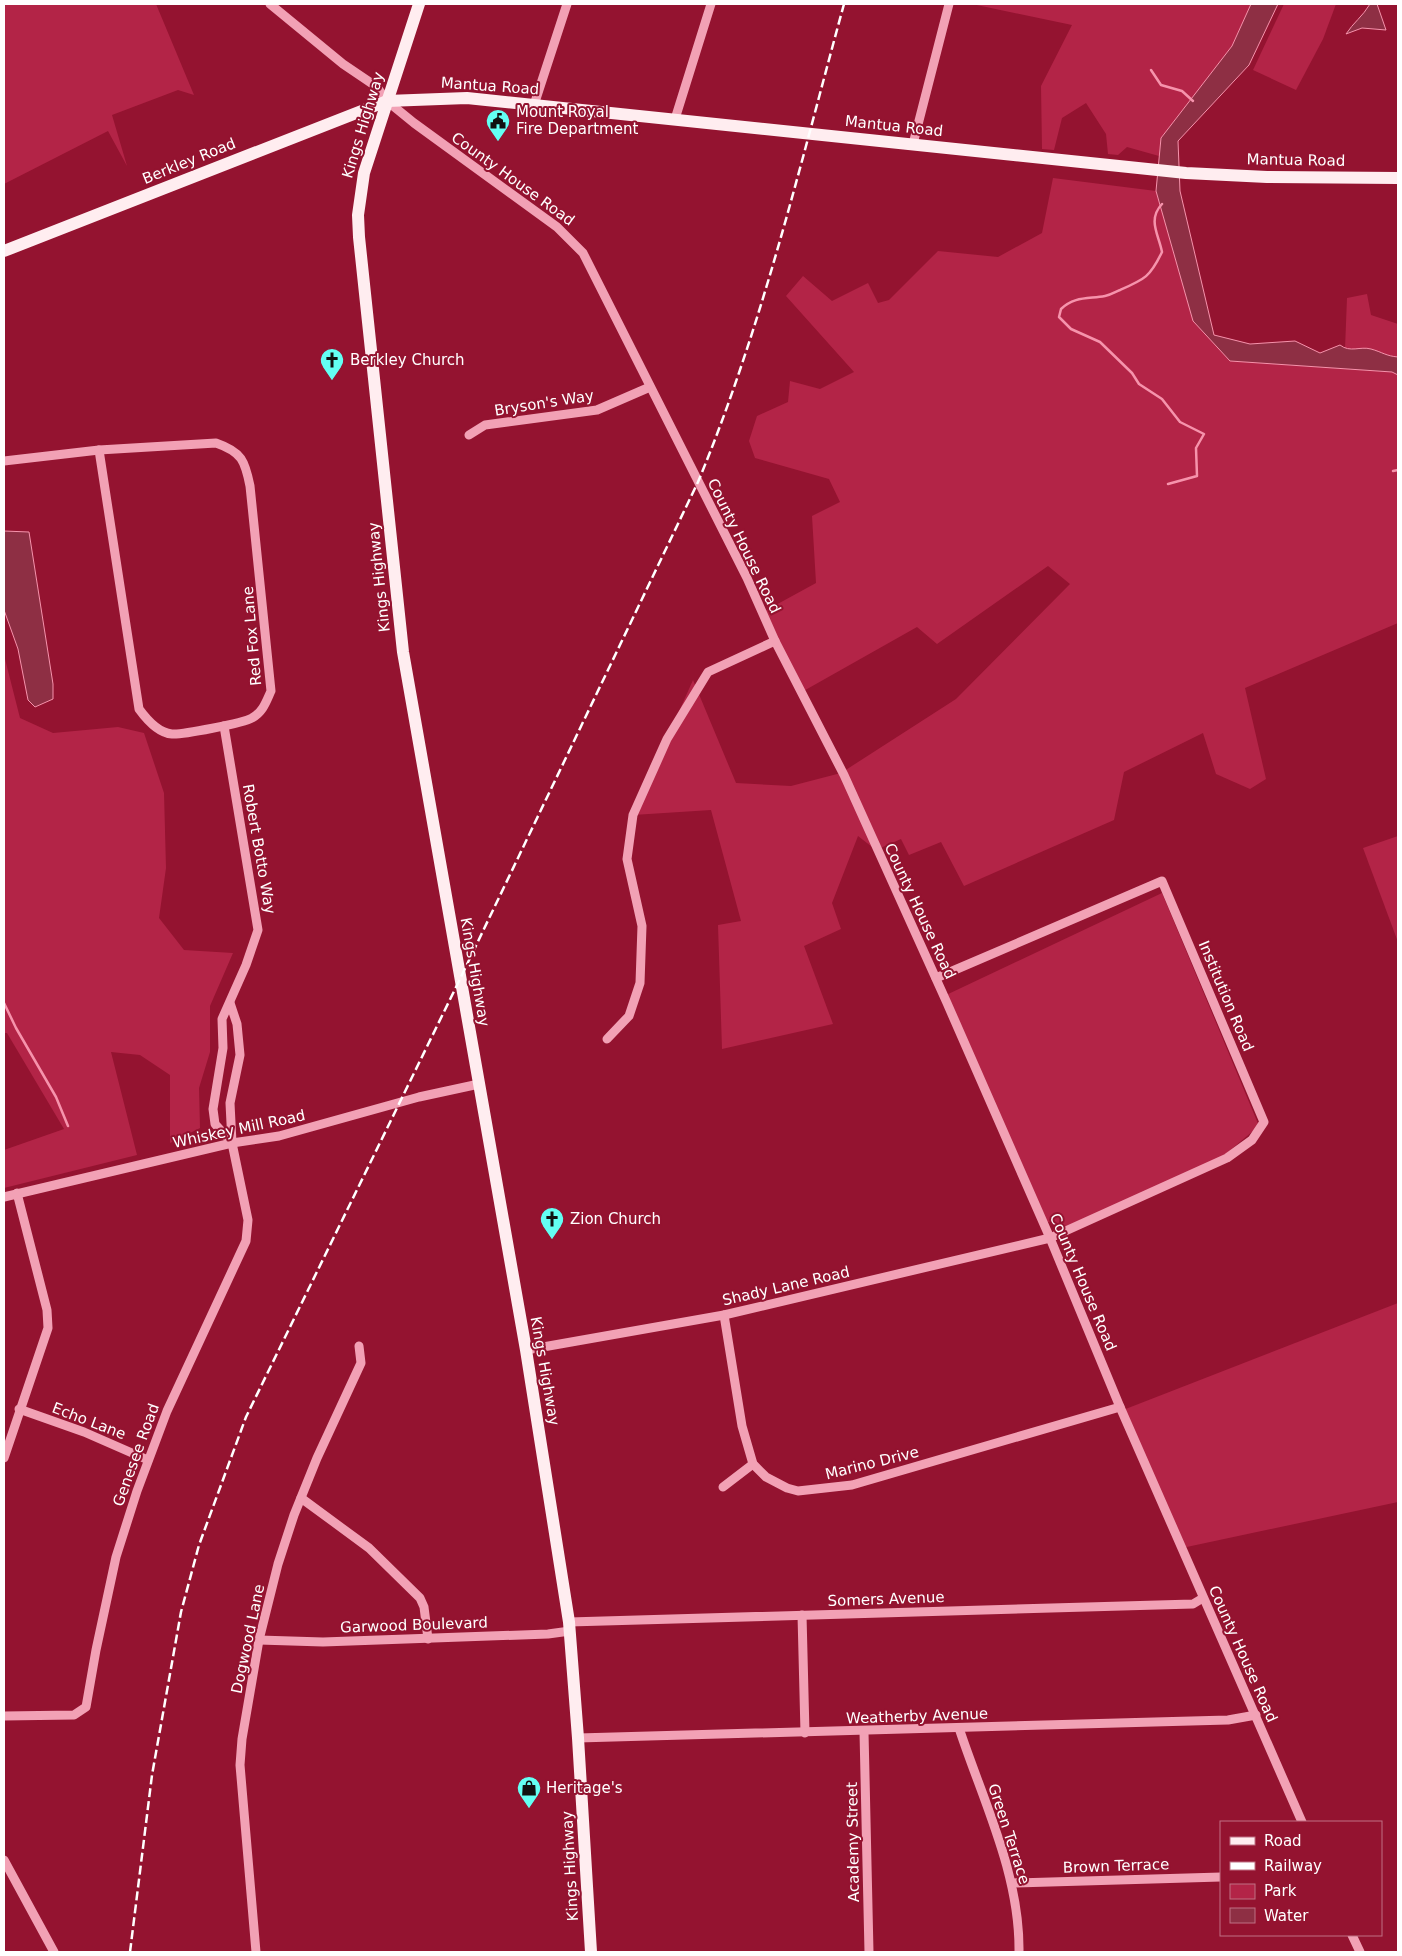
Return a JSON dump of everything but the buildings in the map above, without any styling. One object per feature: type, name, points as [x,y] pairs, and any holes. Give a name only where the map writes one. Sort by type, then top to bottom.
[{"type":"main road","name":"Kings Highway","points":[[419,4],[362,185],[358,215],[361,258],[403,652],[526,1350],[569,1627],[591,1952]]},
{"type":"main road","name":"Mantua Road","points":[[387,101],[467,98],[1186,173],[1267,177],[1398,178]]},
{"type":"main road","name":"Berkley Road","points":[[4,251],[387,101]]},
{"type":"street","name":"County House Road","points":[[270,4],[342,64],[377,87],[387,101],[572,239],[583,253],[747,578],[775,641],[844,775],[936,978],[1050,1238],[1120,1407],[1302,1821]]},
{"type":"street","points":[[534,105],[567,4]]},
{"type":"street","points":[[674,119],[711,4]]},
{"type":"street","points":[[913,144],[949,4]]},
{"type":"street","name":"Bryson's Way","points":[[469,435],[485,425],[597,410],[650,387]]},
{"type":"street","name":"Red Fox Lane","points":[[4,460],[99,450],[216,443],[240,455],[245,462],[252,496],[271,691],[264,708],[251,719],[224,726],[172,734],[152,724],[139,709],[99,450]]},
{"type":"street","points":[[607,1039],[629,1016],[640,983],[642,926],[627,860],[633,815],[667,738],[708,672],[775,641]]},
{"type":"street","name":"Robert Botto Way","points":[[224,726],[258,930],[222,1019],[223,1048],[213,1109],[215,1124],[232,1143]]},
{"type":"street","name":"Institution Road","points":[[936,978],[1162,881],[1264,1122],[1252,1140],[1227,1158],[1050,1238]]},
{"type":"street","points":[[230,1003],[237,1024],[240,1055],[230,1103],[232,1143]]},
{"type":"street","name":"Whiskey Mill Road","points":[[4,1197],[232,1143],[279,1136],[410,1099],[479,1084]]},
{"type":"street","name":"Genesee Road","points":[[4,1716],[74,1715],[86,1707],[116,1556],[148,1460],[167,1411],[246,1241],[248,1220],[232,1143]]},
{"type":"street","points":[[4,1458],[19,1409],[46,1334],[48,1321],[17,1193]]},
{"type":"street","name":"Shady Lane Road","points":[[526,1350],[724,1315],[1050,1238]]},
{"type":"street","points":[[723,1487],[753,1464],[742,1426],[724,1315]]},
{"type":"street","name":"Dogwood Lane","points":[[256,1952],[240,1765],[242,1739],[259,1640],[281,1557],[300,1498],[332,1422],[361,1362],[359,1346]]},
{"type":"street","name":"Marino Drive","points":[[753,1464],[766,1477],[787,1488],[798,1491],[852,1485],[1120,1407]]},
{"type":"street","name":"Echo Lane","points":[[19,1409],[84,1432],[148,1460]]},
{"type":"street","points":[[300,1498],[368,1548],[420,1598],[424,1607],[428,1639]]},
{"type":"street","name":"Somers Avenue","points":[[569,1627],[802,1615],[1193,1604],[1203,1598]]},
{"type":"street","points":[[802,1615],[805,1733]]},
{"type":"street","name":"Garwood Boulevard","points":[[259,1640],[322,1642],[428,1639],[569,1627]]},
{"type":"street","name":"Weatherby Avenue","points":[[578,1738],[864,1732],[1228,1720],[1256,1715]]},
{"type":"street","name":"Green Terrace","points":[[959,1728],[1012,1883],[1020,1928],[1019,1952]]},
{"type":"street","name":"Academy Street","points":[[864,1732],[869,1952]]},
{"type":"street","points":[[4,1860],[54,1952]]},
{"type":"street","name":"Brown Terrace","points":[[1012,1883],[1220,1877]]},
{"type":"street","points":[[1352,1936],[1360,1952]]},
{"type":"green space","points":[[4,4],[156,4],[194,95],[178,90],[112,115],[127,166],[108,131],[4,184]]},
{"type":"green space","points":[[972,4],[1251,4],[1232,46],[1161,138],[1159,156],[1127,147],[1118,155],[1108,154],[1106,134],[1086,103],[1062,118],[1054,150],[1042,149],[1041,86],[1072,25]]},
{"type":"green space","points":[[1284,4],[1336,4],[1323,39],[1296,90],[1253,70]]},
{"type":"green space","points":[[1053,178],[1156,191],[1193,321],[1230,361],[1392,372],[1398,375],[1398,623],[1245,688],[1266,779],[1250,789],[1216,774],[1203,733],[1124,772],[1114,820],[964,886],[941,842],[909,855],[901,839],[876,850],[858,836],[832,903],[841,929],[804,946],[833,1024],[722,1049],[718,925],[741,921],[711,810],[633,815],[693,680],[736,783],[791,786],[841,773],[956,699],[1070,584],[1048,566],[937,644],[917,627],[800,693],[761,613],[816,583],[812,516],[840,502],[829,479],[755,458],[749,441],[757,416],[788,402],[790,381],[820,389],[854,372],[786,296],[803,276],[832,301],[868,283],[878,303],[889,300],[938,251],[998,257],[1042,233]]},
{"type":"green space","points":[[1367,294],[1371,315],[1398,324],[1398,357],[1381,354],[1371,349],[1345,349],[1347,298]]},
{"type":"green space","points":[[4,655],[20,718],[53,733],[118,727],[144,733],[164,793],[166,868],[159,918],[184,950],[233,953],[210,1006],[210,1052],[199,1088],[200,1128],[170,1143],[170,1075],[140,1055],[111,1052],[137,1155],[4,1188],[4,1150],[64,1129],[7,1033],[4,1033]]},
{"type":"green space","points":[[1398,836],[1398,942],[1363,848]]},
{"type":"green space","points":[[1162,893],[1259,1126],[1222,1157],[1062,1229],[1060,1225],[1044,1221],[944,996]]},
{"type":"green space","points":[[1398,1303],[1398,1502],[1182,1548],[1123,1410]]},
{"type":"water","points":[[1251,4],[1278,4],[1249,65],[1178,141],[1180,191],[1214,335],[1250,344],[1295,341],[1320,353],[1340,345],[1348,349],[1367,348],[1398,357],[1398,375],[1392,372],[1230,361],[1193,321],[1156,191],[1161,138],[1232,46]]},
{"type":"water","points":[[1370,4],[1377,4],[1386,30],[1362,28],[1346,34],[1364,12]]},
{"type":"water","points":[[4,531],[29,532],[53,684],[53,699],[35,707],[28,700],[18,649],[4,610]]},
{"type":"waterway","points":[[1151,70],[1161,85],[1182,91],[1193,101]]},
{"type":"waterway","points":[[1162,204],[1155,216],[1155,228],[1162,252],[1150,272],[1135,283],[1109,295],[1071,302],[1061,309],[1059,317],[1071,329],[1100,342],[1132,373],[1139,384],[1162,399],[1180,422],[1204,434],[1196,448],[1197,476],[1168,484]]},
{"type":"waterway","points":[[1393,471],[1398,470]]},
{"type":"waterway","points":[[4,1003],[16,1028],[56,1097],[68,1126]]},
{"type":"railway","points":[[130,1952],[152,1775],[181,1612],[199,1545],[246,1417],[460,979],[698,482],[721,424],[761,306],[844,4]]},
{"type":"place","name":"Mount Royal Fire Department","points":[[498,142]]},
{"type":"place","name":"Berkley Church","points":[[332,381]]},
{"type":"place","name":"Zion Church","points":[[552,1240]]},
{"type":"place","name":"Heritage's","points":[[529,1809]]}]
